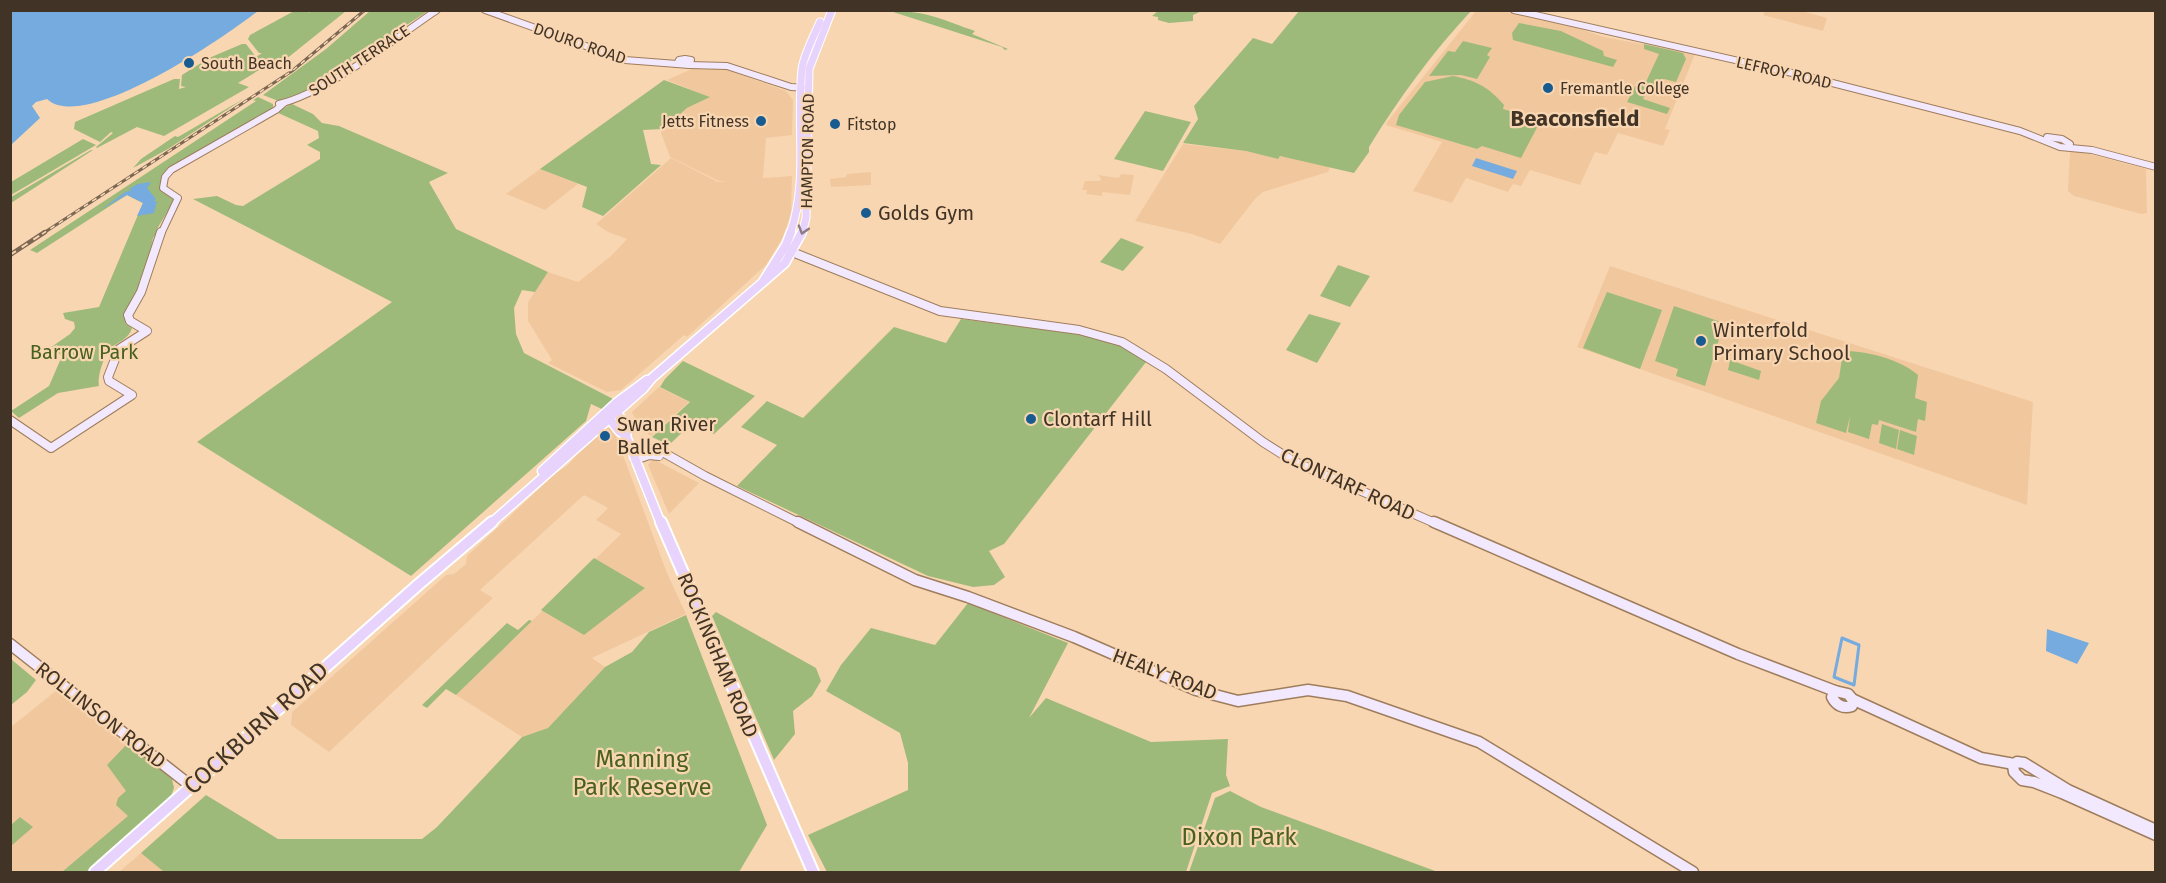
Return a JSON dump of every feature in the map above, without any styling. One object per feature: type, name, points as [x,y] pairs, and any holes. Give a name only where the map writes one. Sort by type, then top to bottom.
[{"type":"main road","name":"HAMPTON ROAD","points":[[611,413],[764,280],[777,272],[794,251],[804,231],[807,213],[804,57],[826,10]]},
{"type":"main road","name":"HAMPTON ROAD","points":[[764,280],[785,247],[798,207],[804,86],[813,56],[832,10]]},
{"type":"main road","name":"ROCKINGHAM ROAD","points":[[611,413],[619,431],[626,436],[696,607],[813,873]]},
{"type":"main road","name":"COCKBURN ROAD","points":[[95,873],[419,584],[452,559],[611,413]]},
{"type":"street","name":"SOUTH TERRACE","points":[[281,104],[297,98],[430,10]]},
{"type":"street","name":"SOUTH TERRACE","points":[[281,104],[293,102],[317,88],[437,10]]},
{"type":"street","name":"DOURO ROAD","points":[[485,10],[625,60],[678,62]]},
{"type":"street","name":"DOURO ROAD","points":[[495,10],[627,58],[678,62]]},
{"type":"street","name":"LEFROY ROAD","points":[[1514,10],[1790,73],[2020,131],[2053,140],[2062,147],[2069,145],[2156,166]]},
{"type":"street","name":"LEFROY ROAD","points":[[1522,10],[1770,66],[2053,140]]},
{"type":"street","points":[[678,62],[681,66],[690,63],[730,63],[804,86]]},
{"type":"street","points":[[10,420],[51,448],[132,395],[109,381],[108,377],[119,350],[147,331],[130,321],[128,315],[141,292],[159,238],[178,198],[163,188],[167,174],[272,112],[281,104]]},
{"type":"street","name":"CLONTARF ROAD","points":[[785,247],[940,312],[1079,330],[1122,342],[1173,374],[1263,442],[1302,465],[1834,695],[1845,692],[1851,703],[2014,768]]},
{"type":"street","name":"HEALY ROAD","points":[[634,456],[651,454],[668,457],[915,580],[968,597],[1063,633],[1196,690],[1238,701],[1308,690],[1347,696],[1479,742],[1693,873]]},
{"type":"street","name":"ROLLINSON ROAD","points":[[10,645],[191,786]]},
{"type":"street","points":[[2156,830],[2035,778],[2022,780],[2014,768],[2025,763],[2035,778],[2125,823],[2156,835]]},
{"type":"shaded area","name":"Fremantle College","points":[[1498,10],[1574,27],[1604,37],[1695,54],[1665,129],[1670,130],[1663,146],[1618,133],[1607,155],[1595,152],[1580,185],[1530,170],[1521,186],[1513,184],[1508,192],[1466,178],[1452,203],[1413,191],[1442,142],[1386,125],[1387,122],[1476,11]]},
{"type":"shaded area","points":[[1798,10],[1827,18],[1823,31],[1763,15],[1765,11]]},
{"type":"shaded area","points":[[696,67],[728,70],[786,91],[793,100],[792,135],[766,138],[763,178],[792,176],[791,213],[783,237],[766,265],[687,337],[684,335],[621,390],[607,392],[548,363],[552,360],[528,321],[528,302],[548,272],[578,282],[611,256],[627,239],[608,232],[596,224],[671,158],[718,182],[727,181],[719,181],[670,157],[661,133],[687,108],[709,97],[667,80]]},
{"type":"shaded area","points":[[1183,144],[1246,151],[1278,159],[1280,156],[1284,157],[1289,150],[1332,160],[1328,172],[1263,192],[1220,244],[1192,234],[1135,221]]},
{"type":"shaded area","points":[[2075,150],[2146,169],[2147,213],[2141,214],[2074,196],[2068,191],[2070,151]]},
{"type":"shaded area","points":[[540,169],[578,184],[545,210],[506,194]]},
{"type":"shaded area","points":[[871,172],[871,185],[831,187],[830,179],[846,177],[847,174]]},
{"type":"shaded area","points":[[1121,174],[1134,175],[1130,195],[1102,192],[1102,196],[1086,194],[1087,190],[1082,190],[1085,181],[1100,181],[1101,178],[1097,175],[1119,178]]},
{"type":"shaded area","points":[[1610,266],[2033,402],[2027,505],[1577,347]]},
{"type":"shaded area","points":[[659,387],[689,402],[651,436],[638,427],[632,412]]},
{"type":"shaded area","points":[[605,428],[614,431],[667,573],[686,614],[592,658],[605,667],[548,728],[522,737],[456,695],[621,534],[596,520],[608,508],[584,495],[480,590],[493,598],[329,752],[291,725],[292,712],[446,575],[454,574],[466,564],[467,556],[555,474],[569,464],[582,448]]},
{"type":"shaded area","points":[[653,459],[699,483],[669,514],[648,465]]},
{"type":"shaded area","points":[[57,690],[164,775],[80,872],[11,872],[11,727]]},
{"type":"shaded area","points":[[141,853],[164,872],[119,872]]},
{"type":"green space","points":[[296,10],[309,13],[310,11],[346,11],[280,64],[272,62],[238,83],[249,87],[164,136],[137,127],[97,148],[113,133],[111,132],[100,142],[74,129],[75,122],[174,79],[180,79],[179,89],[186,87],[181,86],[182,75],[209,58],[242,44],[246,44],[256,57],[262,53],[259,53],[248,39],[250,35]]},
{"type":"green space","points":[[370,11],[428,11],[293,99],[281,102],[263,95],[326,49]]},
{"type":"green space","points":[[890,11],[914,12],[943,20],[975,31],[972,34],[1008,49],[1005,50],[1002,47]]},
{"type":"green space","points":[[1158,11],[1202,11],[1193,15],[1193,21],[1169,23],[1152,16]]},
{"type":"green space","points":[[1299,11],[1471,11],[1429,60],[1404,94],[1354,173],[1280,156],[1278,159],[1246,151],[1183,143],[1198,119],[1194,106],[1253,38],[1272,44]]},
{"type":"green space","points":[[1519,23],[1561,31],[1603,51],[1604,56],[1617,60],[1613,67],[1513,40],[1512,33]]},
{"type":"green space","points":[[1463,41],[1492,48],[1487,55],[1490,57],[1477,79],[1461,75],[1429,76],[1448,51],[1455,52]]},
{"type":"green space","points":[[1644,44],[1683,53],[1686,59],[1676,82],[1664,79],[1658,94],[1647,91],[1643,99],[1670,108],[1667,114],[1627,102],[1635,86],[1638,87],[1640,83],[1645,84],[1659,54],[1644,49]]},
{"type":"green space","points":[[1453,76],[1475,82],[1487,89],[1504,105],[1503,109],[1541,120],[1521,158],[1482,146],[1477,149],[1396,125],[1399,115],[1425,82]]},
{"type":"green space","points":[[664,80],[710,97],[687,108],[663,129],[643,130],[651,164],[661,165],[603,216],[582,207],[587,187],[540,169]]},
{"type":"green space","name":"Barrow Park","points":[[258,97],[273,104],[273,108],[163,175],[160,189],[175,199],[157,229],[159,230],[153,238],[149,261],[142,274],[143,279],[139,281],[139,289],[124,313],[126,324],[132,328],[131,332],[108,351],[100,372],[99,386],[58,393],[19,418],[11,411],[49,386],[62,356],[56,351],[60,348],[57,345],[50,348],[75,328],[74,322],[65,319],[63,313],[99,307],[143,203],[127,195],[37,253],[30,250],[256,101],[253,100]]},
{"type":"green space","points":[[245,98],[168,149],[133,168],[141,159],[175,136],[178,137]]},
{"type":"green space","points":[[292,104],[313,114],[322,123],[339,126],[448,173],[429,182],[456,229],[548,272],[535,292],[522,290],[514,308],[516,334],[524,353],[615,400],[604,410],[591,404],[586,421],[411,576],[197,442],[392,302],[193,199],[217,196],[243,206],[320,159],[320,152],[307,145],[319,138],[318,131],[276,112]]},
{"type":"green space","points":[[1145,111],[1191,122],[1163,171],[1114,159]]},
{"type":"green space","points":[[83,139],[96,145],[11,195],[11,182]]},
{"type":"green space","points":[[93,150],[11,203],[11,197]]},
{"type":"green space","points":[[1121,238],[1144,247],[1123,271],[1100,262]]},
{"type":"green space","points":[[1338,265],[1370,276],[1350,307],[1320,296]]},
{"type":"green space","points":[[1607,292],[1662,310],[1640,369],[1583,348]]},
{"type":"green space","points":[[1674,306],[1724,323],[1705,386],[1676,376],[1678,369],[1655,361]]},
{"type":"green space","points":[[1309,314],[1341,323],[1317,363],[1286,350]]},
{"type":"green space","points":[[961,319],[1088,335],[1120,345],[1146,362],[1004,544],[989,551],[1005,577],[994,585],[973,587],[928,576],[737,486],[777,445],[741,427],[767,401],[803,418],[894,327],[946,343]]},
{"type":"green space","points":[[1843,352],[1885,358],[1903,365],[1918,375],[1915,398],[1927,402],[1925,421],[1918,419],[1916,432],[1879,420],[1878,425],[1872,424],[1869,439],[1848,432],[1850,416],[1846,433],[1816,423],[1821,401],[1839,378]]},
{"type":"green space","points":[[1730,360],[1761,371],[1759,380],[1728,370]]},
{"type":"green space","points":[[683,361],[755,396],[714,434],[692,423],[669,445],[652,437],[690,402],[660,387]]},
{"type":"green space","points":[[1882,424],[1899,430],[1896,449],[1879,443]]},
{"type":"green space","points":[[1900,430],[1917,436],[1914,455],[1897,449]]},
{"type":"green space","points":[[594,558],[645,588],[584,635],[541,610]]},
{"type":"green space","points":[[968,603],[1068,643],[1029,718],[1046,698],[1151,742],[1228,739],[1226,775],[1230,786],[1212,793],[1186,872],[827,872],[808,835],[908,790],[908,763],[900,733],[826,691],[841,665],[871,628],[935,645]]},
{"type":"green space","points":[[716,612],[816,668],[821,681],[812,696],[793,711],[795,734],[774,760],[712,616]]},
{"type":"green space","name":"Manning Park Reserve","points":[[686,615],[767,825],[739,872],[164,872],[141,853],[206,795],[278,839],[422,839],[437,827],[522,737],[548,728],[605,667],[632,652],[649,632]]},
{"type":"green space","points":[[529,620],[532,621],[456,695],[446,689],[427,708],[422,705],[507,623],[518,630]]},
{"type":"green space","points":[[11,659],[36,680],[27,692],[11,705]]},
{"type":"green space","points":[[128,743],[172,779],[174,788],[171,796],[87,872],[62,872],[128,816],[116,805],[118,798],[126,791],[107,765]]},
{"type":"green space","name":"Dixon Park","points":[[1230,791],[1261,807],[1438,872],[1189,872],[1215,798]]},
{"type":"green space","points":[[20,817],[33,827],[11,846],[11,825]]},
{"type":"water","points":[[11,10],[258,11],[186,59],[154,78],[121,93],[91,104],[65,106],[47,99],[36,102],[32,106],[40,118],[11,145]]},
{"type":"water","points":[[1476,158],[1517,171],[1513,179],[1472,166]]},
{"type":"water","points":[[151,182],[147,188],[156,199],[153,201],[157,201],[154,213],[137,216],[143,203],[127,195],[102,209],[138,184]]},
{"type":"water","points":[[2047,629],[2089,643],[2077,664],[2046,651]]},
{"type":"waterway","points":[[1842,638],[1859,645],[1854,685],[1834,677],[1842,638]]},
{"type":"railway","points":[[42,234],[292,71],[365,10]]},
{"type":"railway","points":[[10,255],[45,232]]},
{"type":"place","name":"South Beach","points":[[189,63]]},
{"type":"place","name":"Fremantle College","points":[[1548,88]]},
{"type":"place","name":"Jetts Fitness","points":[[761,121]]},
{"type":"place","name":"Fitstop","points":[[835,124]]},
{"type":"place","name":"Golds Gym","points":[[866,213]]},
{"type":"place","name":"Winterfold Primary School","points":[[1701,341]]},
{"type":"place","name":"Clontarf Hill","points":[[1031,419]]},
{"type":"place","name":"Swan River Ballet","points":[[605,436]]},
{"type":"district","name":"Beaconsfield","points":[[1575,118]]}]
